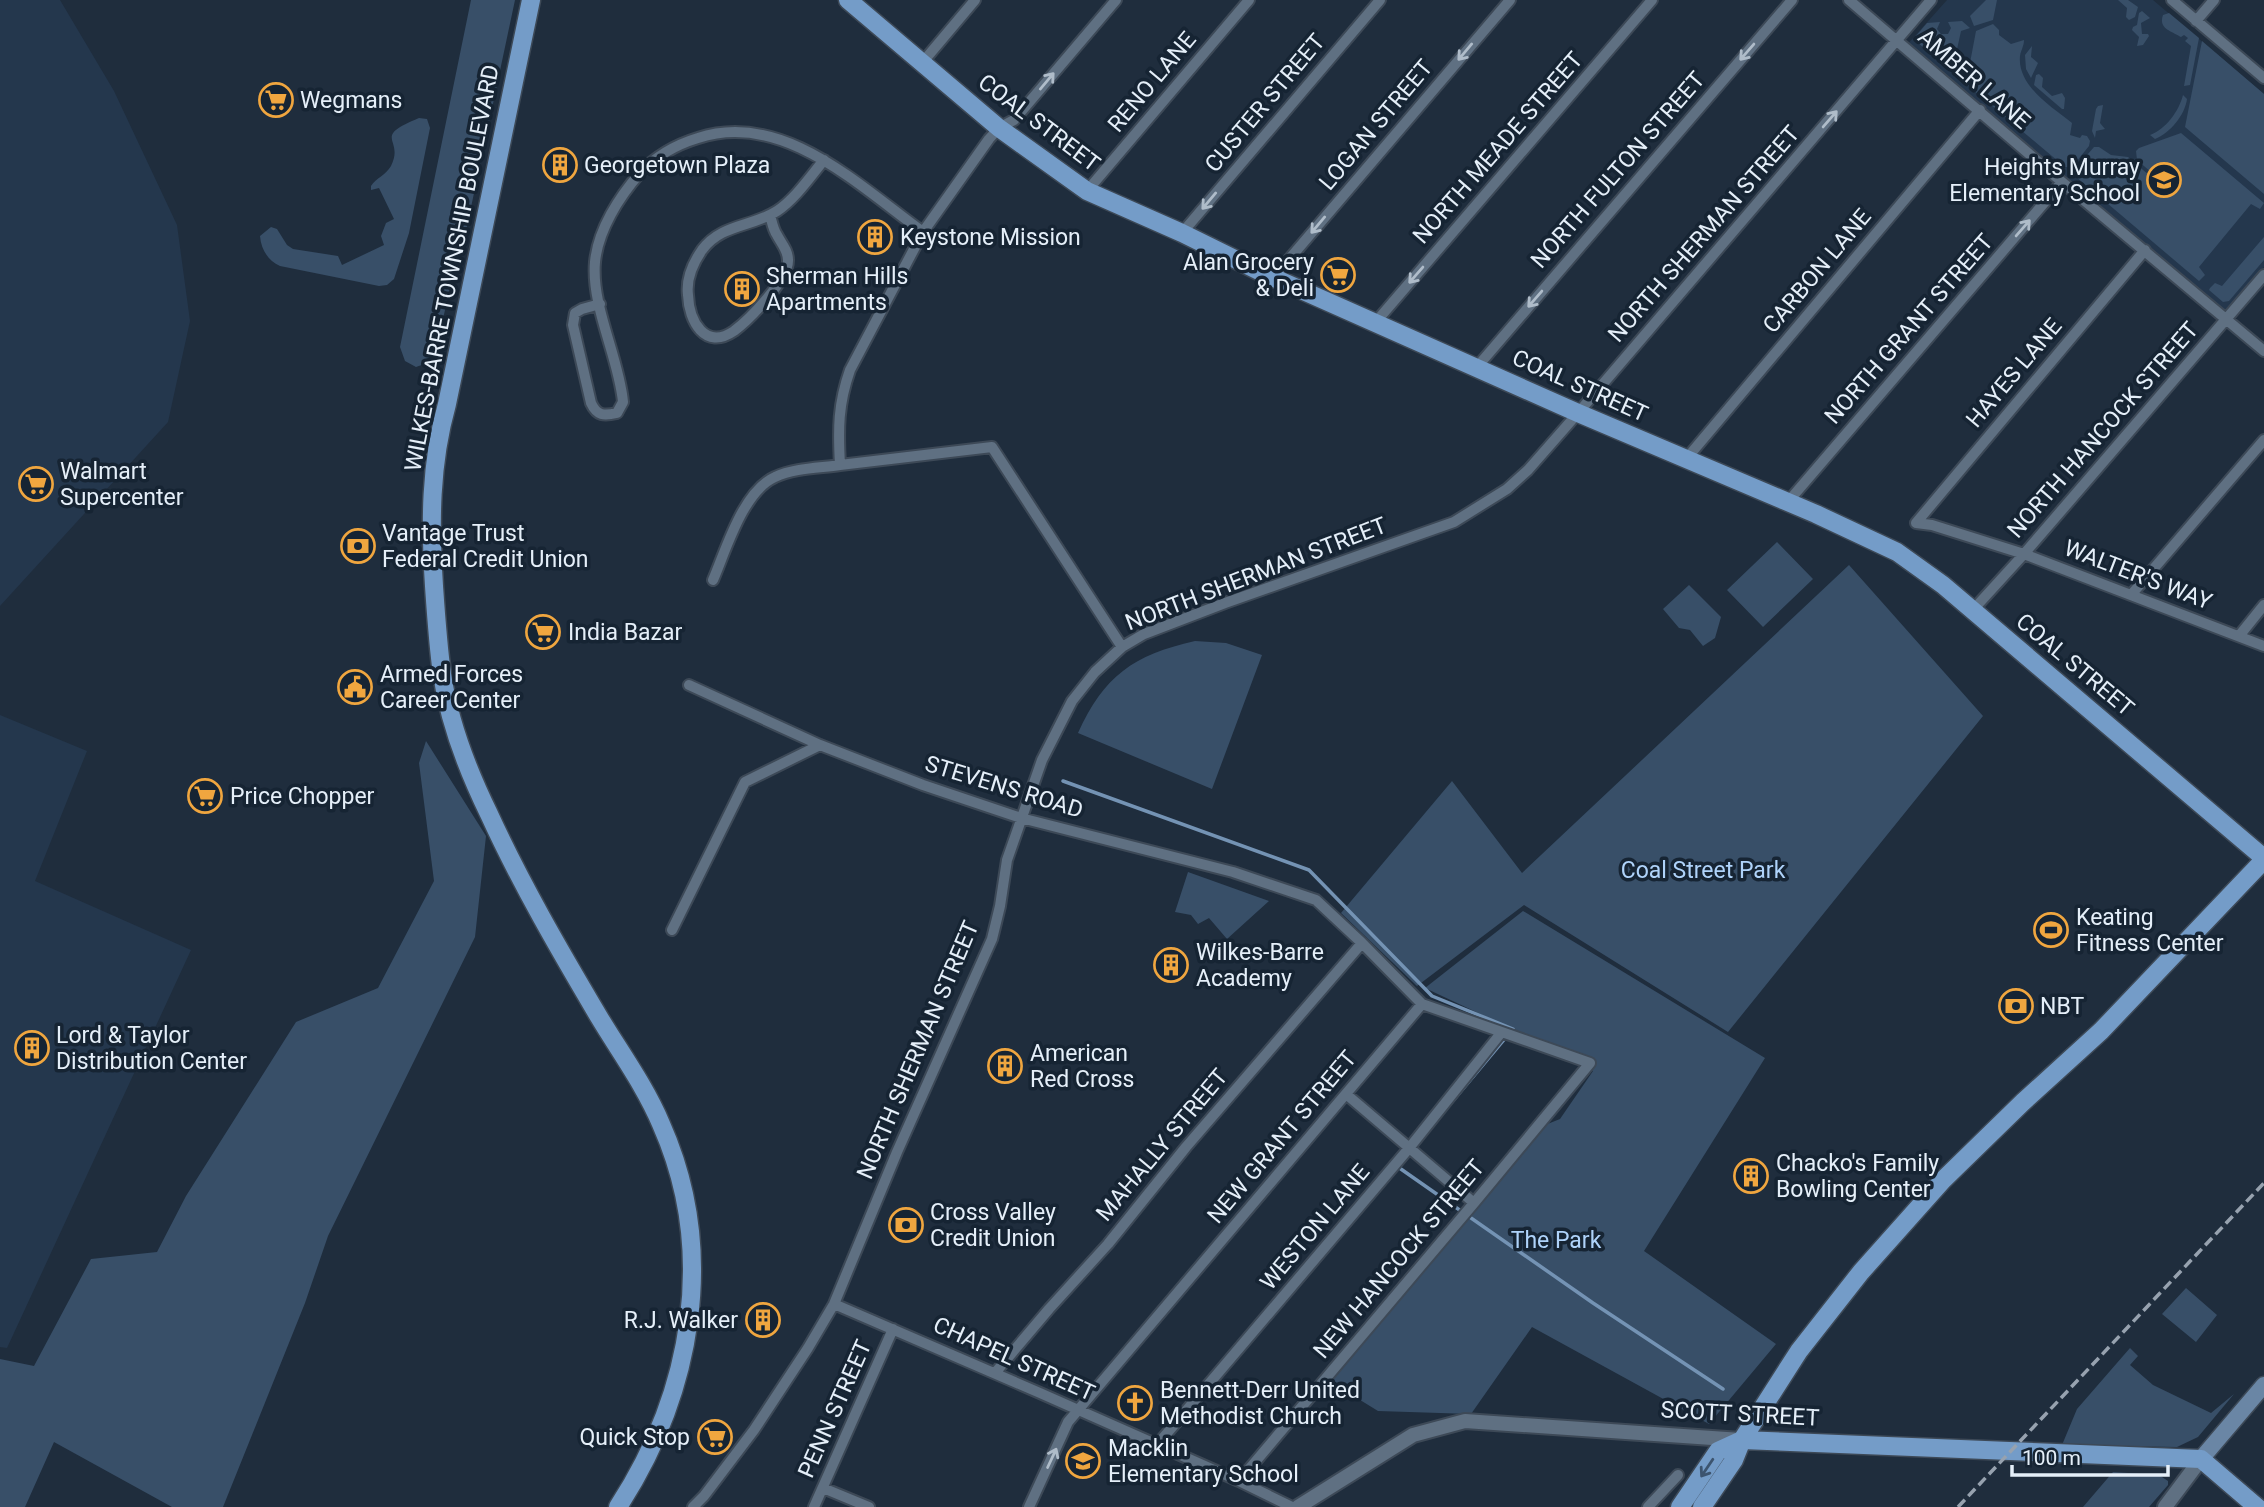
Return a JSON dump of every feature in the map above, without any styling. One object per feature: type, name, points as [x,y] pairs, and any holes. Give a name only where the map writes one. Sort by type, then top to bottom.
[{"type":"main road","name":"WILKES-BARRE TOWNSHIP BOULEVARD","points":[[531,0],[438,437],[431,495],[433,574],[442,677],[461,747],[489,815],[539,911],[644,1090],[666,1135],[683,1193],[692,1264],[689,1321],[675,1388],[649,1455],[618,1507]]},
{"type":"main road","name":"COAL STREET","points":[[848,0],[999,128],[1087,191],[1375,323],[1897,552],[1943,585],[2264,859]]},
{"type":"main road","points":[[1702,1507],[1734,1460],[1742,1440],[1799,1351],[1828,1312],[1943,1180],[2101,1031],[2264,859]]},
{"type":"main road","points":[[2257,1507],[2201,1459],[2264,1385]]},
{"type":"main road","points":[[1680,1507],[1718,1451],[1742,1440]]},
{"type":"main road","name":"SCOTT STREET","points":[[1742,1440],[2201,1459]]},
{"type":"street","points":[[922,62],[975,0]]},
{"type":"street","points":[[840,465],[838,429],[841,394],[850,370],[923,232],[989,139],[999,128],[1014,120],[1116,0]]},
{"type":"street","name":"RENO LANE","points":[[1087,191],[1249,0]]},
{"type":"street","name":"CUSTER STREET","points":[[1182,233],[1380,0]]},
{"type":"street","name":"LOGAN STREET","points":[[1274,277],[1510,0]]},
{"type":"street","name":"NORTH MEADE STREET","points":[[1375,323],[1652,0]]},
{"type":"street","name":"NORTH FULTON STREET","points":[[1477,367],[1791,0]]},
{"type":"street","name":"AMBER LANE","points":[[1849,0],[2264,351]]},
{"type":"street","name":"NORTH SHERMAN STREET","points":[[693,1507],[705,1496],[747,1438],[808,1348],[834,1304],[897,1152],[992,939],[1007,860],[1042,760],[1072,701],[1095,672],[1122,647],[1144,634],[1454,522],[1507,489],[1528,470],[1578,413],[1931,0]]},
{"type":"street","points":[[2172,0],[2264,78]]},
{"type":"street","points":[[2196,21],[2214,0]]},
{"type":"street","name":"CARBON LANE","points":[[1687,458],[1980,110]]},
{"type":"street","points":[[600,304],[575,313],[573,325],[594,410],[605,416],[617,413],[623,402],[600,304],[595,264],[601,236],[634,180],[650,162],[669,149],[708,134],[732,131],[758,133],[786,141],[824,160],[923,232]]},
{"type":"street","points":[[770,215],[776,234],[786,251],[786,271],[774,289],[734,330],[714,337],[705,335],[698,329],[688,296],[690,273],[708,242],[717,234],[770,215],[783,207],[824,160]]},
{"type":"street","name":"NORTH GRANT STREET","points":[[1787,503],[2062,182]]},
{"type":"street","name":"HAYES LANE","points":[[1916,523],[2145,250]]},
{"type":"street","name":"NORTH HANCOCK STREET","points":[[1972,611],[2264,275]]},
{"type":"street","points":[[2131,595],[2264,440]]},
{"type":"street","points":[[713,580],[742,513],[756,492],[774,477],[840,465],[992,447],[1122,647]]},
{"type":"street","name":"WALTER'S WAY","points":[[1916,523],[1932,525],[2024,554],[2264,646]]},
{"type":"street","points":[[2239,636],[2264,605]]},
{"type":"street","name":"STEVENS ROAD","points":[[689,685],[820,745],[923,785],[1021,818],[1233,872],[1315,900],[1362,943]]},
{"type":"street","points":[[672,930],[745,782],[820,745]]},
{"type":"street","points":[[1362,943],[1422,1004],[1501,1033]]},
{"type":"street","name":"MAHALLY STREET","points":[[995,1374],[1362,943]]},
{"type":"street","name":"NEW GRANT STREET","points":[[1029,1507],[1068,1422],[1422,1004]]},
{"type":"street","name":"NEW HANCOCK STREET","points":[[1239,1480],[1590,1063],[1501,1033]]},
{"type":"street","name":"WESTON LANE","points":[[1157,1445],[1410,1147],[1501,1033]]},
{"type":"street","points":[[1346,1094],[1474,1203]]},
{"type":"street","name":"CHAPEL STREET","points":[[834,1304],[1239,1480],[1292,1507]]},
{"type":"street","name":"PENN STREET","points":[[814,1507],[893,1329]]},
{"type":"street","name":"SCOTT STREET","points":[[1298,1507],[1413,1435],[1465,1421],[1742,1440]]},
{"type":"street","points":[[2165,1507],[2201,1459]]},
{"type":"street","points":[[1648,1507],[1678,1475]]},
{"type":"street","points":[[823,1488],[869,1507]]},
{"type":"shaded area","points":[[0,0],[60,0],[114,91],[177,225],[190,321],[168,422],[0,606]]},
{"type":"shaded area","name":"Heights Murray Elementary School","points":[[1947,0],[2153,0],[2264,94],[2264,267],[2224,318],[1906,46]]},
{"type":"shaded area","points":[[0,715],[87,751],[35,881],[191,950],[7,1348],[0,1347]]},
{"type":"green space","points":[[471,0],[515,0],[463,245],[451,283],[435,355],[430,362],[416,367],[405,361],[400,347]]},
{"type":"green space","points":[[1986,0],[1997,0],[1993,20],[1974,26],[1970,16]]},
{"type":"green space","points":[[2118,0],[2128,0],[2138,7],[2135,17],[2129,20],[2126,17],[2127,8]]},
{"type":"green space","points":[[2142,11],[2150,18],[2141,23],[2142,34],[2149,36],[2143,45],[2137,46],[2139,37],[2132,30]]},
{"type":"green space","points":[[2169,13],[2199,38],[2190,85],[2184,86],[2191,46],[2185,41],[2188,38],[2184,35],[2181,37],[2162,24],[2163,15]]},
{"type":"green space","points":[[1962,21],[1970,28],[1961,31],[1956,54],[1965,62],[1963,75],[1958,77],[1917,42],[1916,36],[1927,23],[1940,22],[1937,29],[1941,34],[1948,34],[1951,28],[1948,22]]},
{"type":"green space","points":[[1993,24],[1999,30],[1999,35],[2011,44],[2024,40],[2020,56],[2024,77],[2037,95],[2072,123],[2070,135],[2080,138],[2082,135],[2087,136],[2090,141],[2072,167],[2065,167],[1966,84],[1976,31]]},
{"type":"green space","points":[[2202,41],[2264,94],[2264,194],[2185,127]]},
{"type":"green space","points":[[2032,46],[2031,57],[2038,63],[2031,78],[2026,69],[2025,55]]},
{"type":"green space","points":[[2039,74],[2043,78],[2042,87],[2052,96],[2062,93],[2065,98],[2064,109],[2034,85],[2036,75]]},
{"type":"green space","points":[[2183,95],[2187,99],[2180,117],[2155,139],[2150,135],[2171,119]]},
{"type":"green space","points":[[2103,105],[2100,123],[2105,129],[2096,131],[2095,138],[2092,131],[2096,109]]},
{"type":"green space","points":[[419,118],[427,119],[430,128],[409,233],[394,279],[387,285],[379,286],[280,266],[269,258],[260,236],[271,227],[277,229],[287,245],[293,249],[338,256],[342,265],[384,245],[381,236],[386,223],[394,219],[379,188],[371,190],[371,186],[391,166],[394,157],[392,135]]},
{"type":"green space","points":[[2181,133],[2264,203],[2260,209],[2251,204],[2199,267],[2205,275],[2199,281],[2075,176],[2075,169],[2094,147],[2099,147],[2111,155],[2128,157],[2157,182],[2159,179],[2137,160],[2136,151]]},
{"type":"green space","points":[[2264,237],[2264,260],[2229,301],[2223,302],[2210,288],[2215,283],[2222,286]]},
{"type":"green space","points":[[1777,542],[1813,579],[1763,627],[1727,590]]},
{"type":"green space","name":"Coal Street Park","points":[[1849,565],[1983,716],[1728,1032],[1524,905],[1417,986],[1341,913],[1452,781],[1522,873]]},
{"type":"green space","points":[[1689,585],[1721,617],[1715,638],[1703,646],[1690,630],[1679,628],[1663,609]]},
{"type":"green space","points":[[1195,641],[1226,643],[1262,655],[1212,789],[1078,733],[1099,697],[1123,671],[1154,653]]},
{"type":"green space","points":[[426,741],[486,836],[475,937],[328,1236],[305,1303],[223,1507],[172,1507],[54,1442],[25,1507],[0,1507],[0,1359],[34,1366],[91,1259],[157,1252],[186,1196],[296,1022],[378,988],[434,881],[419,763]]},
{"type":"green space","points":[[1188,872],[1269,901],[1227,939],[1209,918],[1198,924],[1191,915],[1175,912]]},
{"type":"green space","name":"The Park","points":[[1523,911],[1765,1058],[1644,1251],[1776,1344],[1709,1424],[1532,1327],[1471,1414],[1378,1411],[1326,1379],[1535,1129],[1560,1119],[1593,1071],[1576,1059],[1425,988]]},
{"type":"green space","points":[[2186,1288],[2217,1315],[2196,1342],[2162,1314]]},
{"type":"green space","points":[[2130,1348],[2138,1356],[2130,1365],[2153,1385],[2211,1413],[2234,1394],[2198,1437],[2177,1447],[2062,1445],[2077,1409]]},
{"type":"green space","points":[[2113,1472],[2159,1475],[2168,1481],[2168,1485],[2149,1507],[2083,1507]]},
{"type":"waterway","points":[[1063,781],[1309,870],[1432,996],[1513,1029],[1452,1102]]},
{"type":"waterway","points":[[1400,1164],[1398,1167],[1593,1303],[1723,1389]]},
{"type":"railway","points":[[1958,1507],[2264,1183]]},
{"type":"place","name":"Wegmans","points":[[276,100]]},
{"type":"place","name":"Georgetown Plaza","points":[[560,165]]},
{"type":"place","name":"Heights Murray Elementary School","points":[[2164,180]]},
{"type":"place","name":"Keystone Mission","points":[[875,237]]},
{"type":"place","name":"Alan Grocery & Deli","points":[[1338,275]]},
{"type":"place","name":"Sherman Hills Apartments","points":[[742,289]]},
{"type":"place","name":"Walmart Supercenter","points":[[36,484]]},
{"type":"place","name":"Vantage Trust Federal Credit Union","points":[[358,546]]},
{"type":"place","name":"India Bazar","points":[[543,632]]},
{"type":"place","name":"Armed Forces Career Center","points":[[355,687]]},
{"type":"place","name":"Price Chopper","points":[[205,796]]},
{"type":"place","name":"Keating Fitness Center","points":[[2051,930]]},
{"type":"place","name":"Wilkes-Barre Academy","points":[[1171,965]]},
{"type":"place","name":"NBT","points":[[2016,1006]]},
{"type":"place","name":"Lord & Taylor Distribution Center","points":[[32,1048]]},
{"type":"place","name":"American Red Cross","points":[[1005,1066]]},
{"type":"place","name":"Chacko's Family Bowling Center","points":[[1751,1176]]},
{"type":"place","name":"Cross Valley Credit Union","points":[[906,1225]]},
{"type":"place","name":"R.J. Walker","points":[[763,1320]]},
{"type":"place","name":"Bennett-Derr United Methodist Church","points":[[1135,1403]]},
{"type":"place","name":"Quick Stop","points":[[715,1437]]},
{"type":"place","name":"Macklin Elementary School","points":[[1083,1461]]}]
